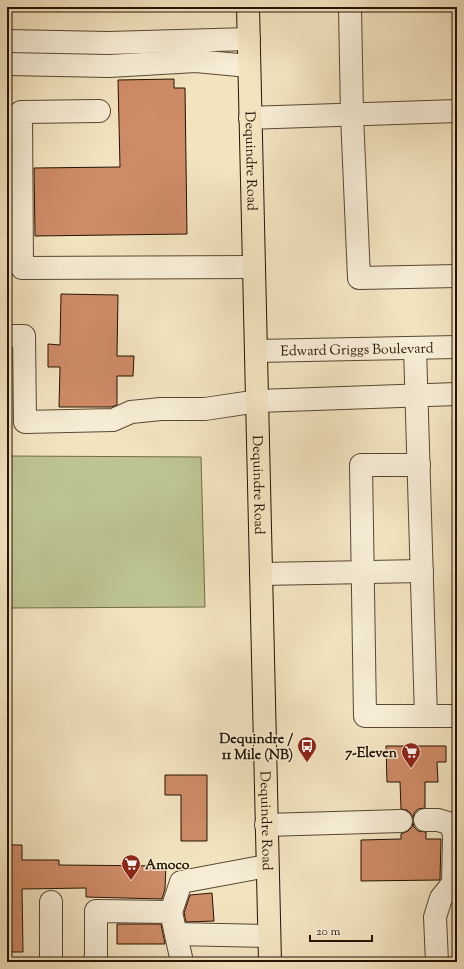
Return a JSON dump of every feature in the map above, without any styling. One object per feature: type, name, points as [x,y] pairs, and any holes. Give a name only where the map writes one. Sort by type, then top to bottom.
[{"type":"main road","name":"Dequindre Road","points":[[248,7],[270,962]]},
{"type":"street","points":[[350,7],[352,115],[359,278],[457,276]]},
{"type":"street","points":[[7,42],[108,44],[249,39]]},
{"type":"street","points":[[7,64],[109,66],[196,61],[249,66]]},
{"type":"street","points":[[99,111],[21,112],[22,268],[254,267]]},
{"type":"street","points":[[250,118],[457,111]]},
{"type":"street","points":[[7,336],[24,336],[24,422],[114,420],[131,412],[161,409],[205,409],[258,401],[457,394]]},
{"type":"street","name":"Edward Griggs Boulevard","points":[[256,351],[457,347]]},
{"type":"street","points":[[415,348],[426,716]]},
{"type":"street","points":[[419,465],[361,465],[365,716],[457,716]]},
{"type":"street","points":[[261,574],[422,571]]},
{"type":"street","points":[[425,820],[448,822],[453,829],[454,838],[453,883],[441,898],[435,917],[438,962]]},
{"type":"street","points":[[266,825],[401,821]]},
{"type":"street","points":[[182,962],[171,912],[181,882],[267,866]]},
{"type":"street","points":[[51,902],[51,962]]},
{"type":"street","points":[[94,962],[96,956],[96,911],[171,912]]},
{"type":"street","points":[[176,934],[269,936]]},
{"type":"green space","points":[[7,456],[201,457],[205,607],[7,608]]},
{"type":"building","points":[[174,79],[174,88],[185,88],[187,234],[35,236],[34,168],[120,167],[118,80]]},
{"type":"building","points":[[61,294],[118,295],[117,356],[134,356],[133,376],[117,376],[117,405],[111,407],[59,407],[60,367],[48,367],[48,344],[60,345]]},
{"type":"building","points":[[386,746],[446,746],[446,762],[437,762],[438,782],[425,782],[425,808],[418,809],[414,813],[413,818],[407,810],[401,809],[400,782],[387,782]]},
{"type":"building","points":[[165,775],[207,775],[207,841],[181,841],[181,795],[165,795]]},
{"type":"building","points":[[413,822],[414,827],[418,831],[426,832],[426,839],[441,839],[440,880],[361,881],[361,840],[401,839],[401,834],[408,831],[412,827]]},
{"type":"building","points":[[7,845],[22,845],[22,860],[59,860],[59,865],[166,866],[165,889],[162,899],[86,897],[86,888],[22,889],[23,952],[7,952]]},
{"type":"building","points":[[212,893],[214,921],[186,922],[184,913],[190,895]]},
{"type":"building","points":[[117,924],[161,924],[165,944],[117,944]]},
{"type":"place","name":"Dequindre / 11 Mile (NB)","points":[[307,763]]},
{"type":"place","name":"7-Eleven","points":[[411,769]]},
{"type":"place","name":"Amoco","points":[[131,881]]}]
